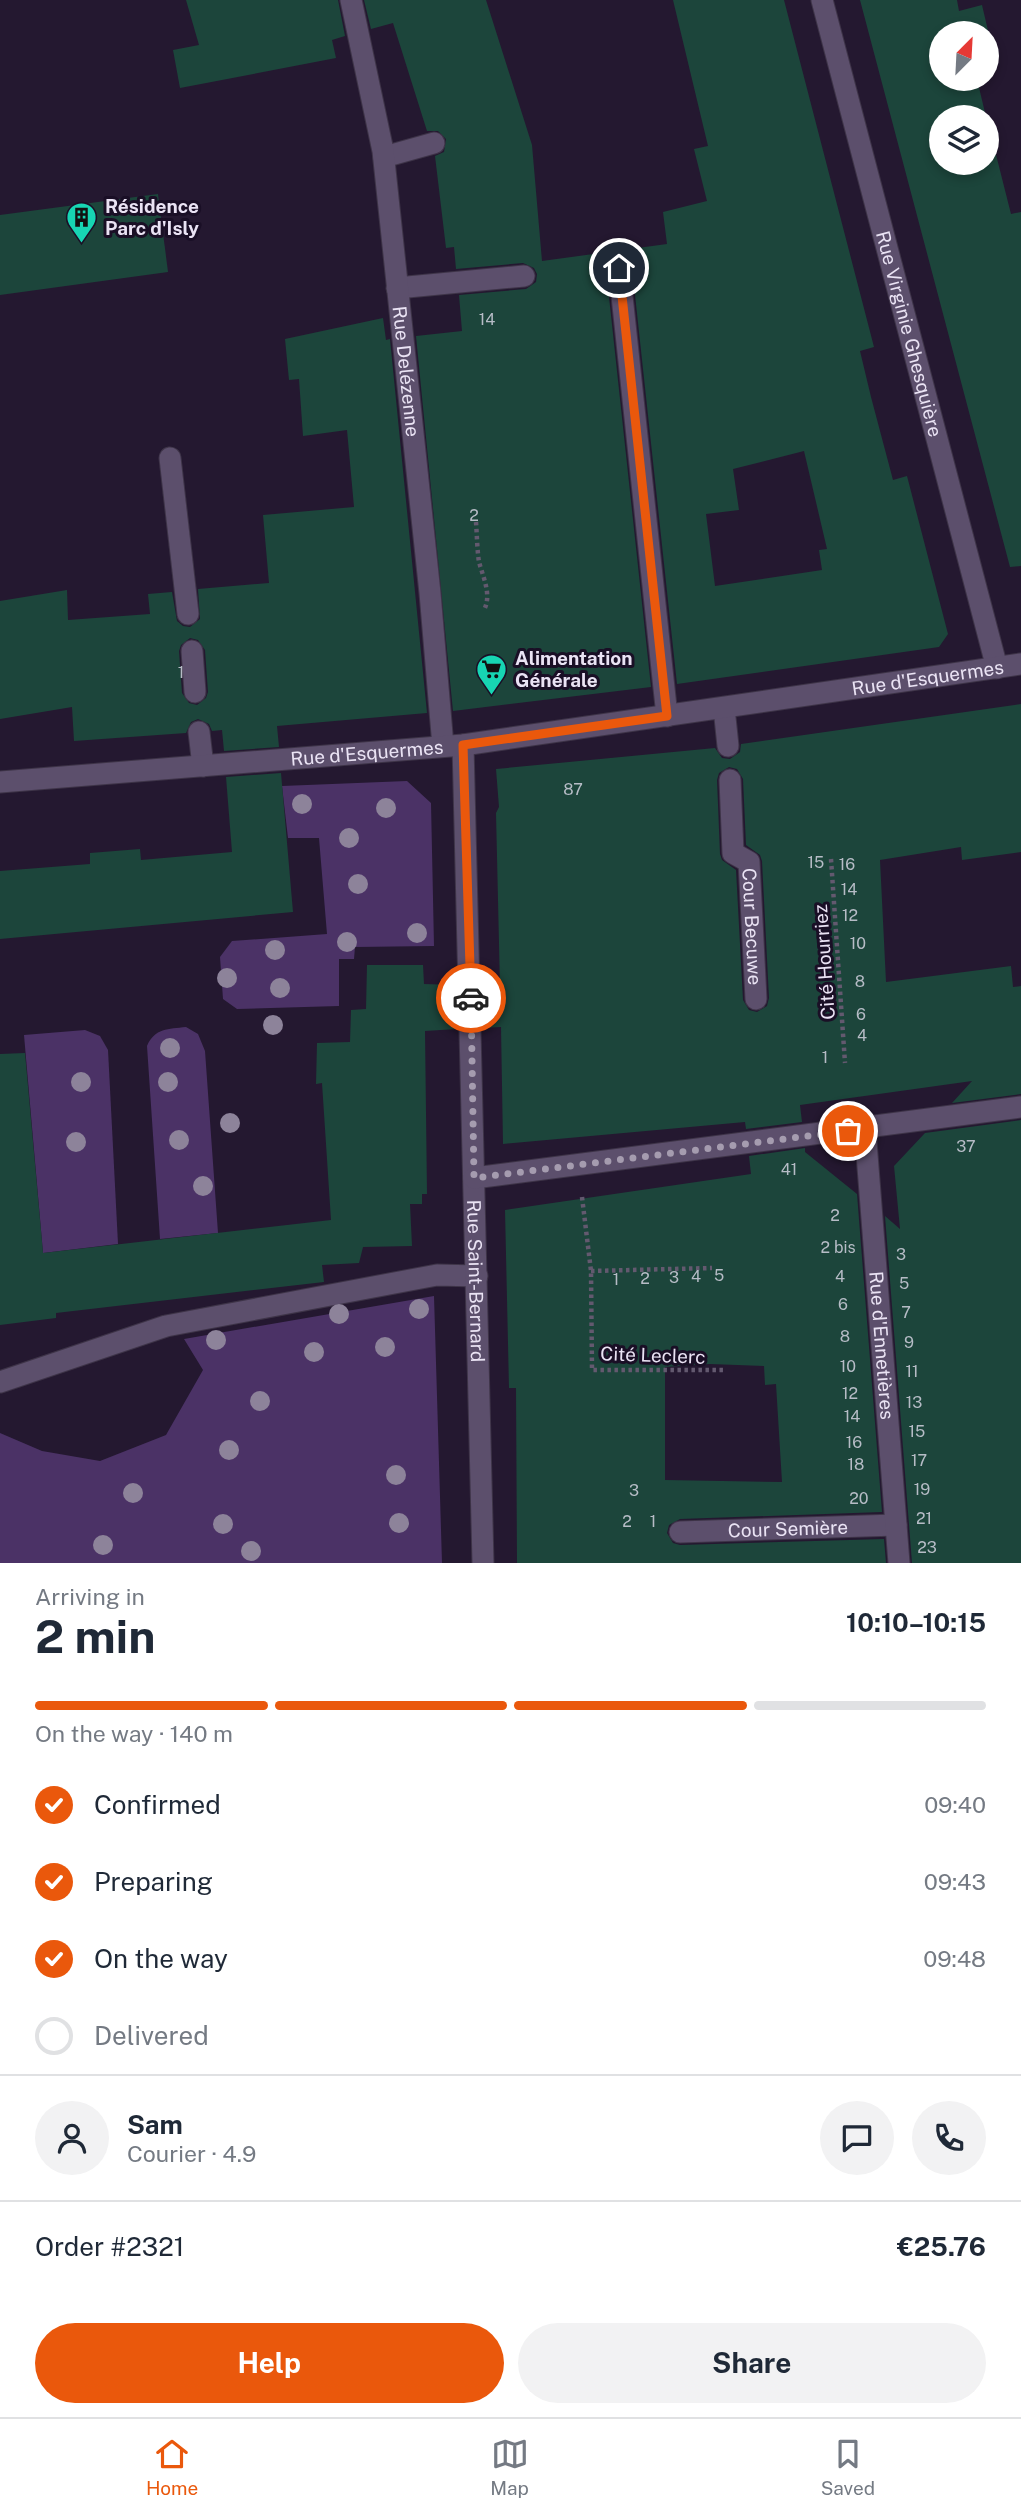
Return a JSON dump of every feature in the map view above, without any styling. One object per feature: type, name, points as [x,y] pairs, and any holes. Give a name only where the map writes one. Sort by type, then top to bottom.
[{"type":"street","name":"Rue Delézenne","points":[[351,0],[384,157],[430,593],[453,746]]},
{"type":"street","name":"Rue Virginie Ghesquière","points":[[822,0],[997,668]]},
{"type":"street","points":[[384,157],[434,143]]},
{"type":"street","points":[[619,268],[667,716]]},
{"type":"street","points":[[397,288],[524,276]]},
{"type":"street","points":[[170,458],[188,614]]},
{"type":"street","points":[[192,651],[195,692]]},
{"type":"street","name":"Rue d'Esquermes","points":[[0,782],[453,746],[1021,664]]},
{"type":"street","points":[[724,708],[728,746]]},
{"type":"street","points":[[200,732],[203,766]]},
{"type":"street","name":"Rue Saint-Bernard","points":[[453,746],[474,1178],[483,1563]]},
{"type":"street","name":"Cour Becuwe","points":[[730,780],[733,853],[749,862],[756,999]]},
{"type":"street","points":[[474,1178],[1021,1107]]},
{"type":"street","name":"Rue d'Ennetières","points":[[865,1129],[899,1563]]},
{"type":"street","points":[[0,1382],[166,1326],[437,1275],[477,1276]]},
{"type":"street","name":"Cour Semière","points":[[680,1532],[896,1525]]},
{"type":"path","points":[[476,522],[480,564],[484,572],[488,603],[484,610]]},
{"type":"path","name":"Cité Hourriez","points":[[831,859],[845,1063]]},
{"type":"path","name":"Cité Leclerc","points":[[576,1166],[591,1271],[592,1370],[724,1370]]},
{"type":"path","points":[[591,1271],[712,1268]]},
{"type":"shaded area","points":[[407,781],[431,803],[434,946],[355,947],[354,959],[339,959],[339,1006],[237,1009],[223,999],[220,957],[232,941],[327,934],[319,838],[288,838],[282,786]]},
{"type":"shaded area","points":[[186,1027],[198,1034],[205,1051],[218,1233],[160,1239],[147,1046],[158,1033]]},
{"type":"shaded area","points":[[85,1030],[100,1036],[108,1050],[118,1244],[43,1253],[24,1035]]},
{"type":"shaded area","points":[[434,1296],[442,1563],[0,1563],[0,1433],[42,1451],[100,1461],[166,1435],[203,1370],[184,1339]]},
{"type":"building","points":[[186,0],[338,0],[345,36],[332,40],[336,58],[180,88],[173,50],[199,45]]},
{"type":"building","points":[[364,0],[486,0],[532,145],[542,261],[667,244],[663,212],[707,201],[694,149],[708,146],[673,0],[784,0],[874,347],[860,351],[871,397],[893,480],[907,476],[948,634],[939,647],[677,684],[632,267],[625,256],[617,255],[607,262],[606,269],[651,687],[453,711],[416,336],[462,331],[459,295],[526,289],[536,282],[537,274],[534,268],[523,263],[456,269],[454,247],[446,248],[435,156],[444,152],[446,139],[438,131],[427,131],[393,23],[371,29]],"holes":[[[804,451],[827,549],[819,550],[822,570],[715,586],[706,514],[739,510],[733,469]]]},
{"type":"building","points":[[860,0],[957,0],[959,11],[982,5],[986,21],[929,21],[929,91],[980,91],[983,105],[929,105],[929,175],[999,175],[999,166],[1011,214],[1021,212],[1021,566],[1010,567]]},
{"type":"building","name":"Résidence Parc d'Isly","points":[[158,194],[168,272],[0,295],[0,215]]},
{"type":"building","points":[[383,318],[386,340],[390,339],[427,713],[277,726],[279,747],[224,751],[222,730],[212,731],[209,724],[198,719],[191,722],[186,733],[74,741],[72,707],[0,719],[0,601],[67,590],[68,620],[150,614],[148,594],[172,592],[177,621],[190,627],[200,619],[198,589],[269,583],[263,515],[354,507],[347,430],[303,436],[299,379],[289,380],[285,339]],"holes":[[[190,638],[198,640],[205,650],[208,692],[206,698],[197,705],[189,703],[182,693],[179,651],[181,645]]]},
{"type":"building","points":[[1021,704],[1021,852],[962,860],[961,847],[880,860],[886,982],[1011,966],[1013,987],[1021,986],[1021,1094],[952,1103],[972,1081],[800,1105],[802,1122],[746,1129],[745,1122],[503,1144],[501,1027],[483,1028],[482,986],[500,987],[496,813],[499,807],[496,769],[715,748],[722,758],[730,759],[740,752],[741,744]],"holes":[[[729,767],[737,769],[743,779],[746,845],[760,855],[762,861],[769,998],[767,1006],[757,1012],[749,1010],[743,1000],[736,870],[722,860],[720,854],[717,780],[719,773]]]},
{"type":"building","points":[[281,773],[293,912],[0,939],[0,871],[90,864],[90,853],[140,849],[141,860],[232,852],[226,777]]},
{"type":"building","points":[[367,965],[423,965],[424,984],[456,985],[457,1029],[425,1031],[427,1194],[422,1194],[422,1204],[410,1204],[412,1246],[363,1247],[359,1263],[322,1265],[324,1282],[56,1313],[56,1318],[0,1325],[0,1054],[25,1053],[43,1253],[331,1220],[322,1083],[316,1084],[317,1043],[350,1042],[351,1010],[366,1009]]},
{"type":"building","points":[[1021,1120],[1021,1563],[912,1563],[885,1216],[900,1229],[894,1166],[925,1133]]},
{"type":"building","points":[[805,1148],[805,1152],[857,1194],[882,1512],[680,1519],[669,1525],[667,1533],[673,1543],[680,1545],[884,1539],[886,1563],[517,1563],[516,1388],[509,1388],[505,1210],[751,1174],[749,1156]],"holes":[[[710,1364],[764,1366],[765,1385],[776,1384],[782,1482],[665,1480],[665,1367]]]},
{"type":"way so far","points":[[471,998],[474,1178],[848,1131]]},
{"type":"place","name":"Résidence Parc d'Isly","points":[[82,244]]},
{"type":"place","name":"Alimentation Générale","points":[[492,696]]},
{"type":"route","points":[[471,998],[463,745],[667,716],[619,268]]}]
